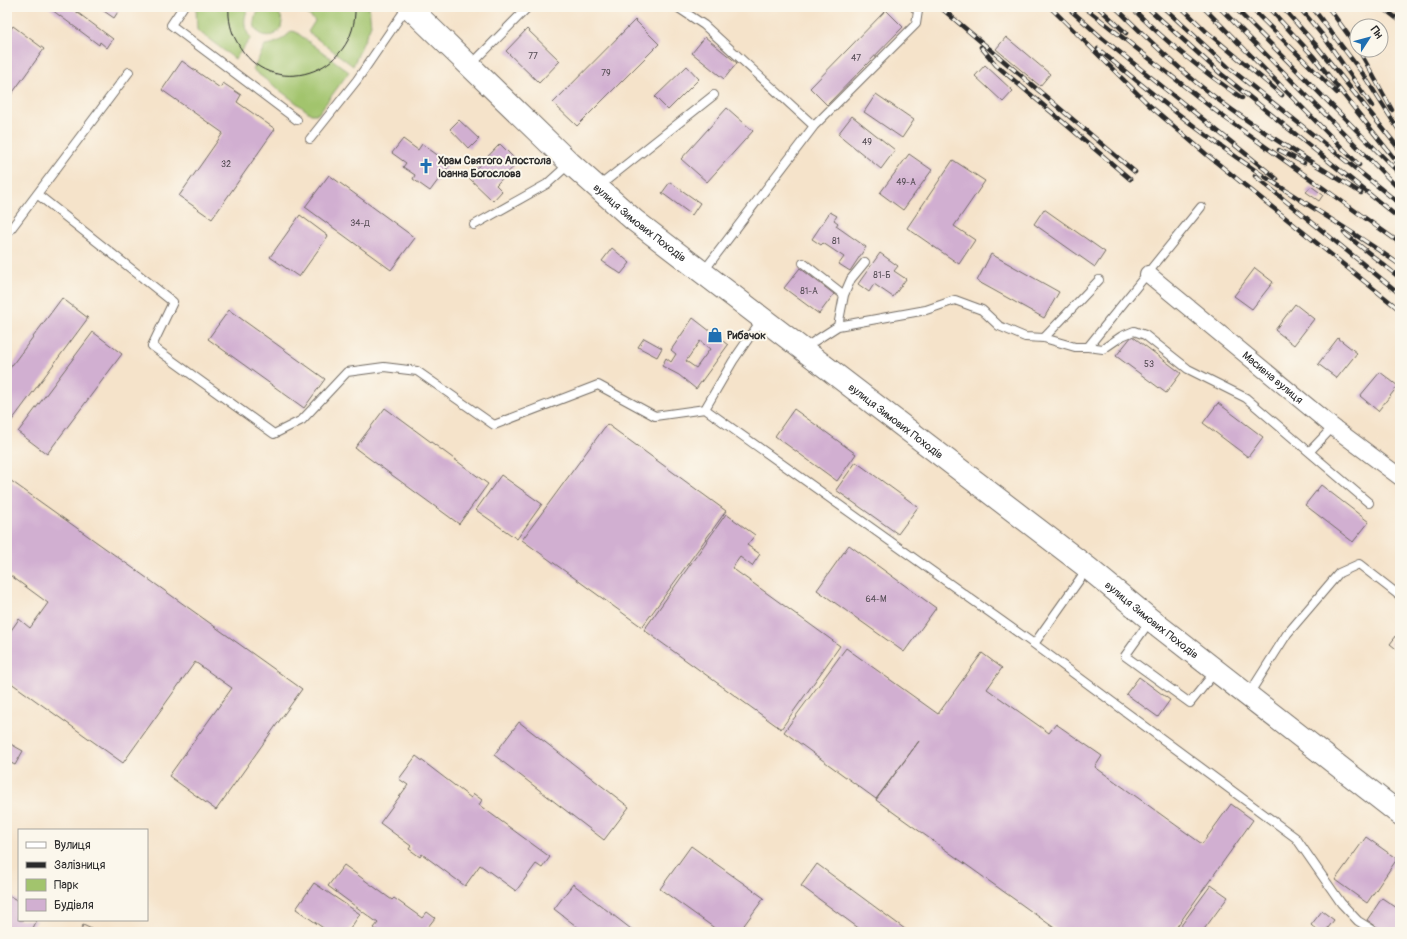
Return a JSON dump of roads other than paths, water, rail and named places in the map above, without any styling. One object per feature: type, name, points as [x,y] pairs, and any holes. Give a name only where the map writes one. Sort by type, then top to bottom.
[{"type":"main road","name":"вулиця Зимових Походів","points":[[408,7],[570,164],[634,220],[762,318],[804,348],[1088,568],[1151,620],[1400,814]]},
{"type":"street","name":"Масивна вулиця","points":[[1148,274],[1333,427],[1400,477]]},
{"type":"lane","points":[[183,7],[171,26],[297,120]]},
{"type":"lane","points":[[310,139],[356,80],[408,7]]},
{"type":"lane","points":[[470,67],[528,7]]},
{"type":"lane","points":[[677,7],[704,25],[814,126]]},
{"type":"lane","points":[[702,272],[814,126],[916,24],[918,12],[914,7]]},
{"type":"lane","points":[[7,234],[129,72]]},
{"type":"lane","points":[[598,188],[714,95]]},
{"type":"lane","points":[[474,225],[547,184],[570,164]]},
{"type":"lane","points":[[37,194],[174,302],[152,346],[274,434],[302,420],[347,372],[384,367],[417,371],[494,425],[598,385],[655,416],[704,409],[1034,644],[1296,838],[1341,903],[1358,921],[1376,932]]},
{"type":"lane","points":[[1088,347],[1201,207]]},
{"type":"lane","points":[[838,326],[844,295],[851,279],[865,262]]},
{"type":"lane","points":[[803,263],[844,295]]},
{"type":"lane","points":[[1044,338],[1099,280]]},
{"type":"lane","points":[[804,348],[838,326],[926,310],[955,300],[982,310],[999,326],[1025,337],[1044,338],[1075,348],[1088,347],[1103,349],[1122,336],[1134,331],[1145,335],[1188,369],[1246,398],[1310,451],[1369,503]]},
{"type":"lane","points":[[704,409],[733,360],[762,318]]},
{"type":"lane","points":[[1310,451],[1333,427]]},
{"type":"lane","points":[[1249,695],[1287,634],[1338,573],[1359,564],[1400,596]]},
{"type":"lane","points":[[1034,644],[1088,568]]},
{"type":"lane","points":[[1151,620],[1125,656],[1190,704],[1217,670]]},
{"type":"tram line","points":[[229,7],[233,34],[251,61],[269,72],[289,75],[309,72],[327,64],[342,49],[352,30],[355,7]]},
{"type":"railway","points":[[940,7],[1135,172]]},
{"type":"railway","points":[[1050,7],[1149,105],[1206,154],[1400,310]]},
{"type":"railway","points":[[1067,7],[1102,38],[1277,179]]},
{"type":"railway","points":[[1084,7],[1221,115],[1400,243]]},
{"type":"railway","points":[[1098,7],[1126,33]]},
{"type":"railway","points":[[1115,7],[1158,49],[1203,88],[1280,142],[1361,193]]},
{"type":"railway","points":[[1131,7],[1184,55],[1242,98]]},
{"type":"railway","points":[[1147,7],[1220,73],[1400,219]]},
{"type":"railway","points":[[1163,7],[1228,67],[1400,204]]},
{"type":"railway","points":[[1181,7],[1207,32],[1282,95]]},
{"type":"railway","points":[[1203,7],[1359,165]]},
{"type":"railway","points":[[1219,7],[1400,190]]},
{"type":"railway","points":[[1234,7],[1400,174]]},
{"type":"railway","points":[[1250,7],[1337,93]]},
{"type":"railway","points":[[1268,7],[1313,56],[1400,166]]},
{"type":"railway","points":[[1282,7],[1316,45],[1400,150]]},
{"type":"railway","points":[[1299,7],[1324,37],[1372,106]]},
{"type":"railway","points":[[1312,7],[1363,74],[1400,132]]},
{"type":"railway","points":[[1328,7],[1349,36]]},
{"type":"railway","points":[[1382,7],[1400,21]]},
{"type":"railway","points":[[1392,7],[1400,12]]},
{"type":"railway","points":[[981,47],[996,65],[1130,179]]},
{"type":"railway","points":[[1098,49],[1214,141],[1273,182],[1364,240],[1400,265]]},
{"type":"railway","points":[[1363,58],[1392,110]]},
{"type":"railway","points":[[1279,150],[1304,163]]},
{"type":"railway","points":[[1255,176],[1400,294]]},
{"type":"railway","points":[[1344,233],[1400,278]]},
{"type":"place","name":"Храм Святого Апостола Іоанна Богослова","points":[[426,166]]},
{"type":"place","name":"Рибачок","points":[[715,335]]}]
